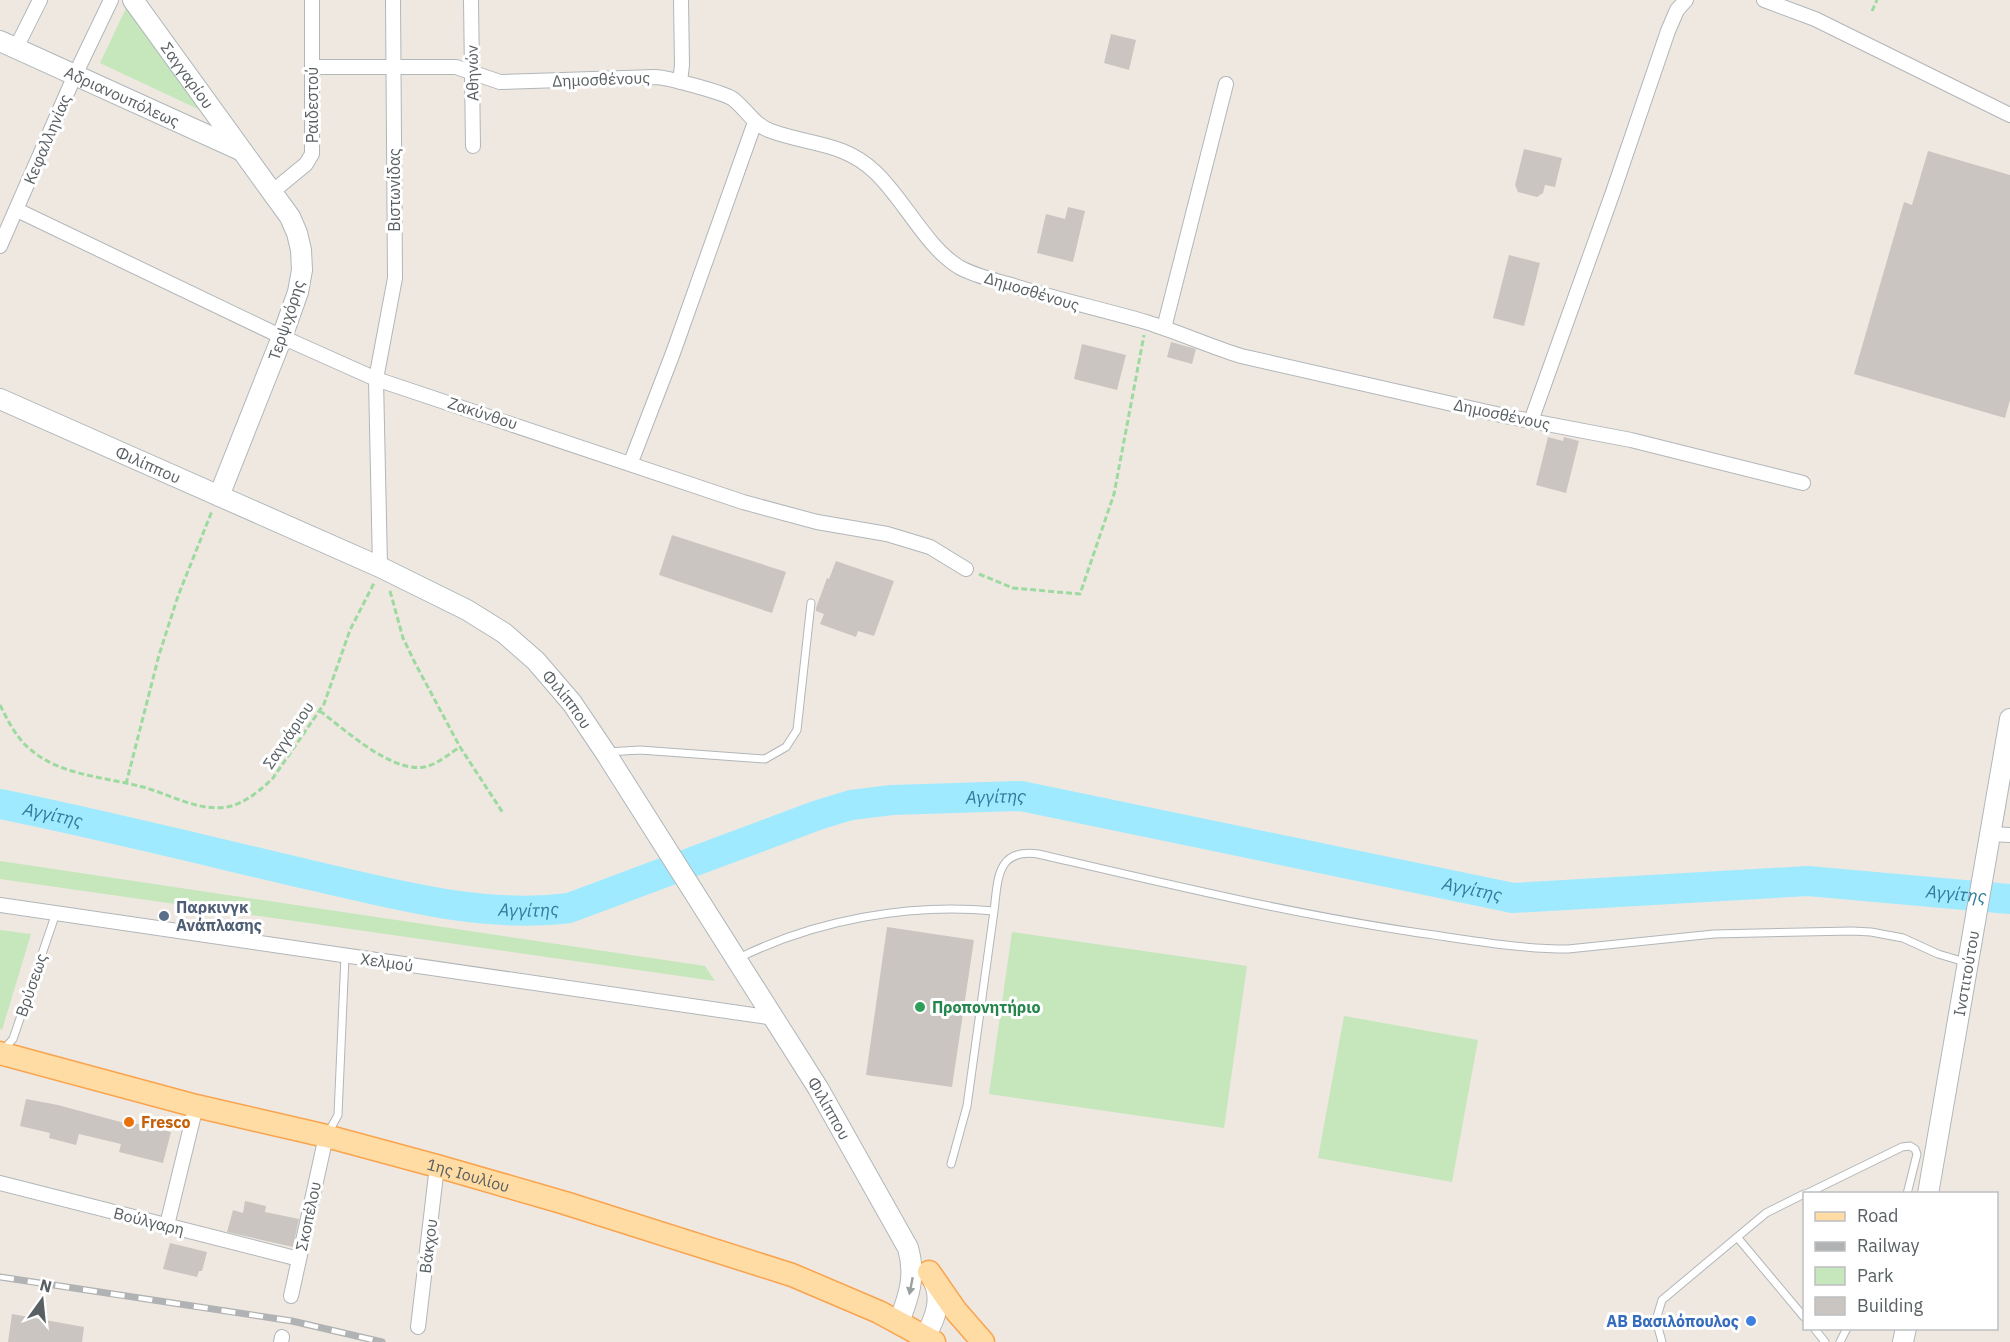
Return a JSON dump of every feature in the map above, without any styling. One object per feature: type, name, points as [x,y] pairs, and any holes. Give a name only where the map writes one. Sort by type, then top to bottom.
[{"type":"main road","name":"Σαγγαρίου","points":[[133,0],[242,152]]},
{"type":"main road","name":"Αδριανουπόλεως","points":[[8,45],[242,152]]},
{"type":"main road","name":"Τερψιχόρης","points":[[219,496],[282,337],[298,292],[302,270],[297,232],[290,218],[242,152]]},
{"type":"main road","name":"Φιλίππου","points":[[0,399],[380,567],[467,610],[521,646],[566,696],[605,752],[818,1088],[908,1248],[929,1272],[935,1283],[938,1303],[929,1339]]},
{"type":"main road","name":"Ινστιτούτου","points":[[1928,1192],[2010,719]]},
{"type":"main road","name":"1ης Ιουλίου","points":[[0,1054],[196,1106],[326,1136],[575,1206],[792,1275],[840,1294],[929,1339]]},
{"type":"main road","name":"Φιλίππου","points":[[899,1322],[908,1299],[913,1276],[908,1248]]},
{"type":"main road","points":[[929,1272],[956,1311],[983,1342]]},
{"type":"street","points":[[8,45],[40,0]]},
{"type":"street","name":"Κεφαλληνίας","points":[[0,246],[75,75],[111,0]]},
{"type":"street","name":"Ραιδεστού","points":[[272,192],[306,164],[312,154],[312,0]]},
{"type":"street","name":"Βιστωνίδας","points":[[380,567],[376,379],[395,278],[393,0]]},
{"type":"street","name":"Αθηνών","points":[[471,0],[473,146]]},
{"type":"street","points":[[680,82],[681,0]]},
{"type":"street","points":[[1531,422],[1668,31],[1677,10],[1686,0]]},
{"type":"street","points":[[1764,0],[1825,24],[2010,115]]},
{"type":"street","name":"Δημοσθένους","points":[[312,67],[394,69],[456,67],[500,82],[655,77],[680,82],[733,99],[755,122],[773,132],[845,151],[864,162],[887,184],[936,247],[949,260],[963,269],[1060,301],[1147,322],[1241,356],[1531,422],[1631,440],[1803,483]]},
{"type":"street","points":[[1164,328],[1226,84]]},
{"type":"street","points":[[631,462],[673,353],[755,122]]},
{"type":"street","name":"Ζακύνθου","points":[[17,210],[282,337],[376,379],[631,462],[743,502],[817,522],[887,534],[930,548],[966,569]]},
{"type":"street","points":[[1990,834],[2010,835]]},
{"type":"street","name":"Χελμού","points":[[0,906],[774,1018]]},
{"type":"street","points":[[167,1225],[196,1106]]},
{"type":"street","name":"Σκοπέλου","points":[[291,1296],[326,1136]]},
{"type":"street","name":"Βάκχου","points":[[418,1327],[438,1166]]},
{"type":"street","name":"Βούλγαρη","points":[[0,1183],[299,1259]]},
{"type":"lane","points":[[605,752],[640,750],[765,759],[786,747],[797,730],[811,603]]},
{"type":"lane","points":[[951,1164],[968,1106],[1001,868],[1014,855],[1030,853],[1268,906],[1359,924],[1471,941],[1568,949],[1714,934],[1871,932],[1903,938],[1938,954],[1967,962]]},
{"type":"lane","points":[[737,959],[792,937],[860,919],[949,908],[994,911]]},
{"type":"lane","name":"Βρύσεως","points":[[0,1054],[13,1039],[56,913]]},
{"type":"lane","points":[[326,1136],[338,1116],[345,956]]},
{"type":"lane","points":[[1809,1192],[1910,1146],[1917,1154],[1908,1192]]},
{"type":"lane","points":[[1662,1342],[1656,1320],[1662,1300],[1766,1213],[1803,1195]]},
{"type":"lane","points":[[1737,1237],[1803,1316]]},
{"type":"lane","points":[[1815,1330],[1826,1342]]},
{"type":"path","points":[[1872,11],[1877,0]]},
{"type":"path","points":[[966,569],[1013,588],[1080,594],[1114,494],[1147,322]]},
{"type":"path","points":[[126,784],[161,648],[188,569],[219,496]]},
{"type":"path","points":[[380,567],[387,581],[403,638],[460,747],[503,813]]},
{"type":"path","name":"Σαγγάριου","points":[[0,705],[30,750],[50,762],[85,775],[207,807],[225,808],[235,805],[264,788],[320,711],[327,697],[346,638],[380,567]]},
{"type":"path","points":[[320,711],[370,747],[400,765],[418,768],[429,766],[460,747]]},
{"type":"green space","points":[[129,2],[200,110],[100,63]]},
{"type":"green space","points":[[0,861],[705,966],[715,981],[0,879]]},
{"type":"green space","points":[[0,930],[31,934],[2,1030],[0,1029]]},
{"type":"green space","points":[[1012,932],[1247,966],[1224,1128],[989,1094]]},
{"type":"green space","points":[[1344,1016],[1478,1040],[1452,1182],[1318,1158]]},
{"type":"building","points":[[1111,34],[1136,40],[1129,70],[1104,63]]},
{"type":"building","points":[[1524,149],[1562,158],[1555,187],[1545,185],[1543,193],[1537,197],[1518,192],[1515,185]]},
{"type":"building","points":[[1928,151],[2010,175],[2010,400],[2005,418],[1854,374],[1904,202],[1912,205]]},
{"type":"building","points":[[1068,207],[1085,211],[1073,262],[1037,253],[1046,214],[1065,219]]},
{"type":"building","points":[[1509,255],[1540,263],[1524,326],[1493,318]]},
{"type":"building","points":[[1171,342],[1196,349],[1192,364],[1167,357]]},
{"type":"building","points":[[1082,344],[1126,355],[1117,390],[1074,379]]},
{"type":"building","points":[[1548,437],[1563,441],[1564,437],[1579,441],[1566,493],[1536,485]]},
{"type":"building","points":[[672,535],[786,572],[772,613],[659,575]]},
{"type":"building","points":[[836,561],[894,581],[874,636],[858,631],[856,637],[820,624],[824,614],[816,611],[816,608]]},
{"type":"building","name":"Προπονητήριο","points":[[887,927],[974,940],[952,1087],[866,1075]]},
{"type":"building","points":[[26,1099],[171,1132],[163,1163],[119,1152],[121,1144],[79,1134],[76,1145],[49,1138],[50,1133],[20,1126]]},
{"type":"building","points":[[245,1201],[266,1206],[265,1212],[299,1219],[293,1247],[227,1232],[233,1210],[243,1213]]},
{"type":"building","points":[[170,1243],[207,1252],[202,1271],[199,1271],[197,1277],[163,1269]]},
{"type":"building","points":[[12,1314],[84,1327],[82,1342],[8,1342]]},
{"type":"waterway","name":"Αγγίτης","points":[[0,804],[406,897],[504,910],[536,911],[569,908],[818,815],[851,805],[892,800],[1021,796],[1513,898],[1808,881],[2010,899]]},
{"type":"railway","points":[[0,1277],[292,1321],[382,1342]]},
{"type":"place","name":"Παρκινγκ Ανάπλασης","points":[[164,916]]},
{"type":"place","name":"Προπονητήριο","points":[[920,1007]]},
{"type":"place","name":"Fresco","points":[[129,1122]]},
{"type":"place","name":"ΑΒ Βασιλόπουλος","points":[[1751,1321]]}]
